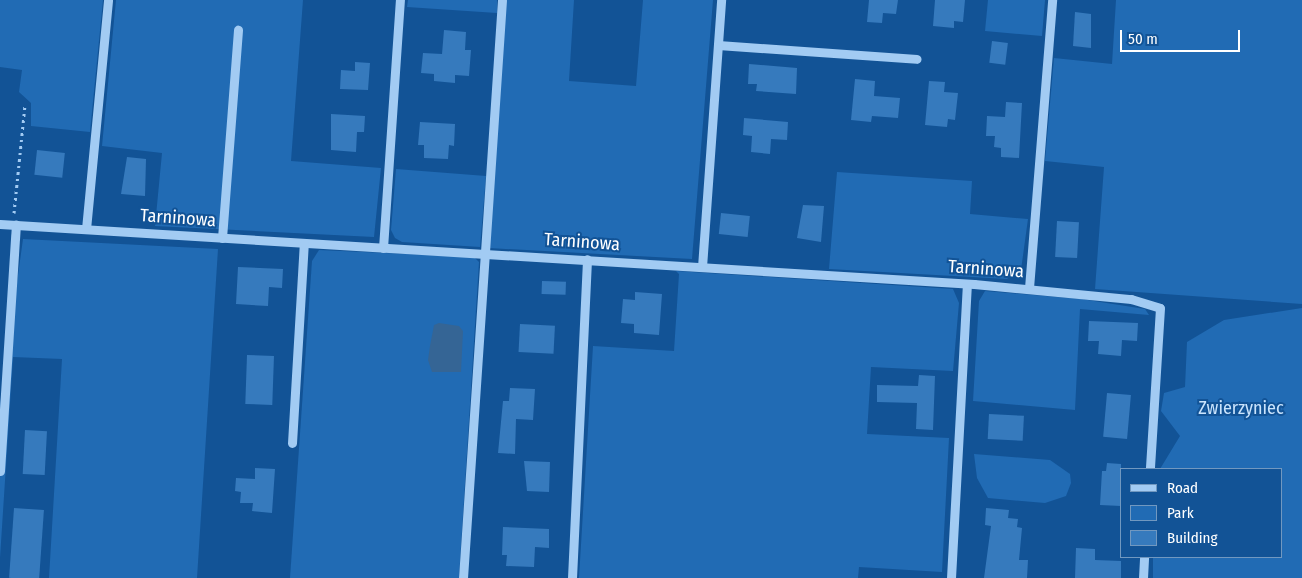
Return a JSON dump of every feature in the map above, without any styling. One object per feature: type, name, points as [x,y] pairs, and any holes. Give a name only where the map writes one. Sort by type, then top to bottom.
[{"type":"street","points":[[86,229],[108,0]]},
{"type":"street","points":[[383,248],[400,0]]},
{"type":"street","points":[[464,578],[502,0]]},
{"type":"street","points":[[702,267],[721,0]]},
{"type":"street","points":[[1029,288],[1052,0]]},
{"type":"street","points":[[222,238],[238,30]]},
{"type":"street","points":[[718,45],[917,59]]},
{"type":"street","name":"Tarninowa","points":[[0,224],[383,248],[484,252],[1029,288],[1131,299],[1160,308],[1150,468]]},
{"type":"street","points":[[0,471],[14,225]]},
{"type":"street","points":[[292,444],[304,243]]},
{"type":"street","points":[[572,578],[587,259]]},
{"type":"street","points":[[951,578],[967,284]]},
{"type":"street","points":[[1143,578],[1144,558]]},
{"type":"path","points":[[14,225],[25,105]]},
{"type":"green space","points":[[0,0],[103,0],[90,132],[31,126],[31,103],[19,92],[22,70],[0,67]]},
{"type":"green space","points":[[116,0],[303,0],[291,161],[381,168],[374,237],[155,226],[162,153],[102,146]]},
{"type":"green space","points":[[408,0],[497,0],[497,13],[407,7]]},
{"type":"green space","points":[[506,0],[574,0],[569,81],[636,86],[643,0],[713,0],[692,259],[489,248]]},
{"type":"green space","points":[[988,0],[1045,0],[1042,36],[985,31]]},
{"type":"green space","points":[[1116,0],[1302,0],[1302,304],[1095,289],[1104,167],[1045,161],[1054,58],[1112,64]]},
{"type":"green space","points":[[396,169],[486,176],[480,247],[402,242],[395,238],[391,230]]},
{"type":"green space","points":[[837,172],[972,181],[970,214],[1028,219],[1021,270],[1007,279],[829,269]]},
{"type":"green space","points":[[23,239],[218,249],[197,578],[49,578],[62,359],[13,357],[0,558],[0,405]]},
{"type":"green space","points":[[319,250],[474,257],[479,262],[459,578],[290,578],[312,261]]},
{"type":"green space","points":[[676,271],[953,289],[959,303],[953,371],[871,367],[867,434],[949,438],[942,572],[859,567],[858,578],[579,578],[593,346],[674,351],[679,274]]},
{"type":"green space","points":[[985,291],[1081,299],[1145,309],[1149,315],[1080,309],[1075,410],[973,401],[979,301]]},
{"type":"green space","name":"Zwierzyniec","points":[[1302,308],[1302,578],[1153,578],[1153,558],[1282,558],[1282,468],[1161,468],[1180,436],[1161,411],[1164,393],[1185,387],[1187,342],[1224,320]]},
{"type":"green space","points":[[974,454],[1050,460],[1070,474],[1071,483],[1066,496],[1045,503],[988,498],[977,478]]},
{"type":"shaded area","points":[[439,323],[459,326],[463,331],[461,372],[432,372],[428,360],[430,346],[434,325]]},
{"type":"building","points":[[869,0],[898,0],[896,14],[883,13],[882,23],[867,22]]},
{"type":"building","points":[[935,0],[965,0],[963,22],[954,21],[954,28],[933,26]]},
{"type":"building","points":[[1075,12],[1091,14],[1091,48],[1073,46]]},
{"type":"building","points":[[444,30],[466,32],[465,50],[471,50],[469,76],[455,75],[455,83],[434,81],[434,74],[421,73],[423,53],[442,54]]},
{"type":"building","points":[[992,41],[1008,43],[1005,65],[989,63]]},
{"type":"building","points":[[355,62],[370,63],[368,90],[340,89],[341,70],[355,71]]},
{"type":"building","points":[[749,64],[797,68],[796,94],[756,91],[757,84],[748,84]]},
{"type":"building","points":[[855,79],[875,81],[874,96],[900,98],[898,118],[872,116],[871,122],[851,120]]},
{"type":"building","points":[[929,81],[945,82],[944,92],[958,93],[955,120],[948,119],[947,127],[925,125]]},
{"type":"building","points":[[1006,102],[1022,103],[1019,158],[1001,157],[1001,148],[994,147],[995,136],[986,136],[987,116],[1005,117]]},
{"type":"building","points":[[331,114],[365,116],[364,132],[357,132],[356,152],[331,150]]},
{"type":"building","points":[[744,118],[788,122],[787,140],[771,139],[770,154],[751,152],[752,136],[743,135]]},
{"type":"building","points":[[420,122],[455,124],[454,146],[449,145],[448,159],[424,158],[424,145],[418,145]]},
{"type":"building","points":[[37,150],[65,153],[62,178],[34,175]]},
{"type":"building","points":[[127,157],[146,159],[145,196],[121,194]]},
{"type":"building","points":[[803,205],[824,206],[821,242],[797,238]]},
{"type":"building","points":[[721,213],[750,216],[748,237],[719,234]]},
{"type":"building","points":[[1057,221],[1079,222],[1077,258],[1055,257]]},
{"type":"building","points":[[238,267],[283,269],[282,288],[269,287],[268,306],[236,304]]},
{"type":"building","points":[[542,281],[566,282],[566,295],[542,294]]},
{"type":"building","points":[[635,292],[662,294],[659,335],[634,333],[634,324],[621,323],[623,299],[635,300]]},
{"type":"building","points":[[1089,321],[1138,323],[1137,341],[1122,340],[1121,356],[1098,354],[1099,341],[1088,341]]},
{"type":"building","points":[[520,324],[555,326],[553,354],[519,352]]},
{"type":"building","points":[[247,355],[274,356],[272,405],[245,404]]},
{"type":"building","points":[[919,375],[935,376],[933,430],[916,429],[917,403],[877,402],[877,385],[918,386]]},
{"type":"building","points":[[510,388],[535,389],[533,420],[516,419],[515,454],[498,453],[503,401],[509,401]]},
{"type":"building","points":[[1107,393],[1131,395],[1127,439],[1103,437]]},
{"type":"building","points":[[989,414],[1024,416],[1023,441],[988,439]]},
{"type":"building","points":[[25,430],[47,431],[45,475],[23,474]]},
{"type":"building","points":[[524,461],[550,462],[549,492],[527,491]]},
{"type":"building","points":[[1107,463],[1121,464],[1120,506],[1100,505],[1102,471],[1106,471]]},
{"type":"building","points":[[255,468],[275,469],[272,513],[252,511],[253,503],[240,503],[241,492],[235,491],[236,478],[255,479]]},
{"type":"building","points":[[14,508],[44,510],[39,578],[9,578]]},
{"type":"building","points":[[986,508],[1009,510],[1008,518],[1018,519],[1017,527],[1022,528],[1019,560],[1028,560],[1027,578],[984,578],[991,526],[985,525]]},
{"type":"building","points":[[503,527],[549,529],[549,548],[535,547],[534,567],[506,566],[507,555],[502,555]]},
{"type":"building","points":[[1076,548],[1095,549],[1095,560],[1121,561],[1121,578],[1075,578]]}]
